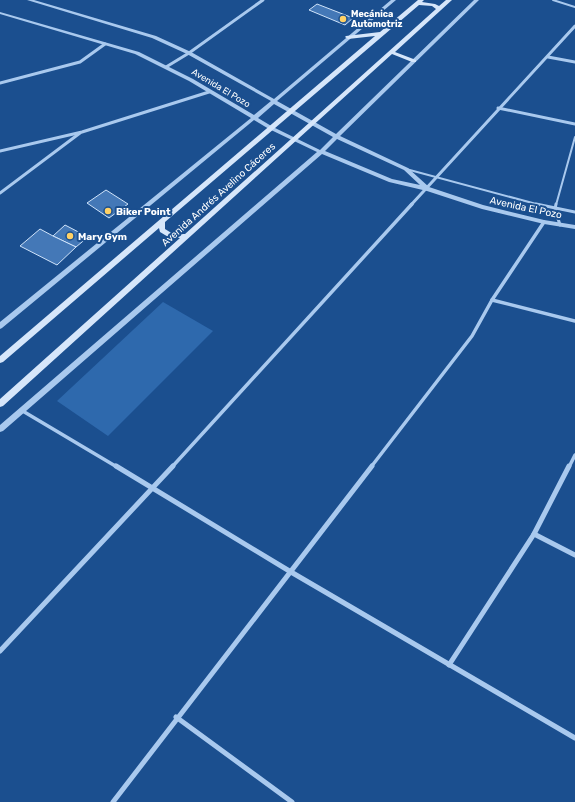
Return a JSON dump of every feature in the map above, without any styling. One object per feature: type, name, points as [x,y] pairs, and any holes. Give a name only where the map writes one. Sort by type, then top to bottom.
[{"type":"main road","name":"Avenida Andrés Avelino Cáceres","points":[[0,404],[449,0]]},
{"type":"main road","points":[[419,2],[430,4],[439,9]]},
{"type":"main road","name":"Avenida Andrés Avelino Cáceres","points":[[0,360],[419,2]]},
{"type":"main road","points":[[348,37],[381,34]]},
{"type":"main road","points":[[391,52],[414,61]]},
{"type":"main road","points":[[162,222],[162,230],[172,236],[186,236]]},
{"type":"street","name":"Avenida El Pozo","points":[[29,0],[154,37],[189,53],[337,137],[406,169],[428,189]]},
{"type":"street","points":[[166,67],[189,53],[263,0]]},
{"type":"street","points":[[1,325],[274,102],[348,37],[394,0]]},
{"type":"street","points":[[0,429],[20,410],[321,152],[478,0]]},
{"type":"street","name":"Avenida El Pozo","points":[[0,13],[137,53],[166,67],[271,128],[321,152],[391,181],[428,189],[482,207],[544,222],[575,227]]},
{"type":"street","points":[[0,651],[153,488],[428,189],[437,176],[498,108],[548,57],[575,26]]},
{"type":"street","points":[[0,83],[51,71],[80,62],[105,44]]},
{"type":"street","points":[[548,57],[575,62]]},
{"type":"street","points":[[0,150],[82,132],[209,92]]},
{"type":"street","points":[[498,108],[575,124]]},
{"type":"street","points":[[0,193],[82,132]]},
{"type":"street","points":[[113,802],[176,718],[291,572],[472,336],[492,300],[544,222]]},
{"type":"street","points":[[492,300],[575,321]]},
{"type":"street","points":[[20,410],[153,488],[291,572],[575,738]]},
{"type":"street","points":[[449,665],[534,534],[575,455]]},
{"type":"street","points":[[534,534],[575,554]]},
{"type":"street","points":[[176,718],[292,802]]},
{"type":"lane","points":[[553,0],[575,7]]},
{"type":"lane","points":[[560,224],[555,209],[575,138]]},
{"type":"lane","points":[[406,169],[437,176],[555,209],[575,212]]},
{"type":"shaded area","points":[[163,302],[213,331],[108,436],[57,401]]},
{"type":"building","points":[[317,4],[353,18],[345,25],[309,10]]},
{"type":"building","name":"Biker Point","points":[[106,190],[128,204],[109,218],[87,203]]},
{"type":"building","name":"Mary Gym","points":[[65,225],[88,237],[76,247],[53,236]]},
{"type":"building","points":[[40,229],[76,247],[57,265],[20,246]]},
{"type":"place","name":"Mecánica Automotriz","points":[[343,19]]},
{"type":"place","name":"Biker Point","points":[[108,211]]},
{"type":"place","name":"Mary Gym","points":[[70,236]]}]
